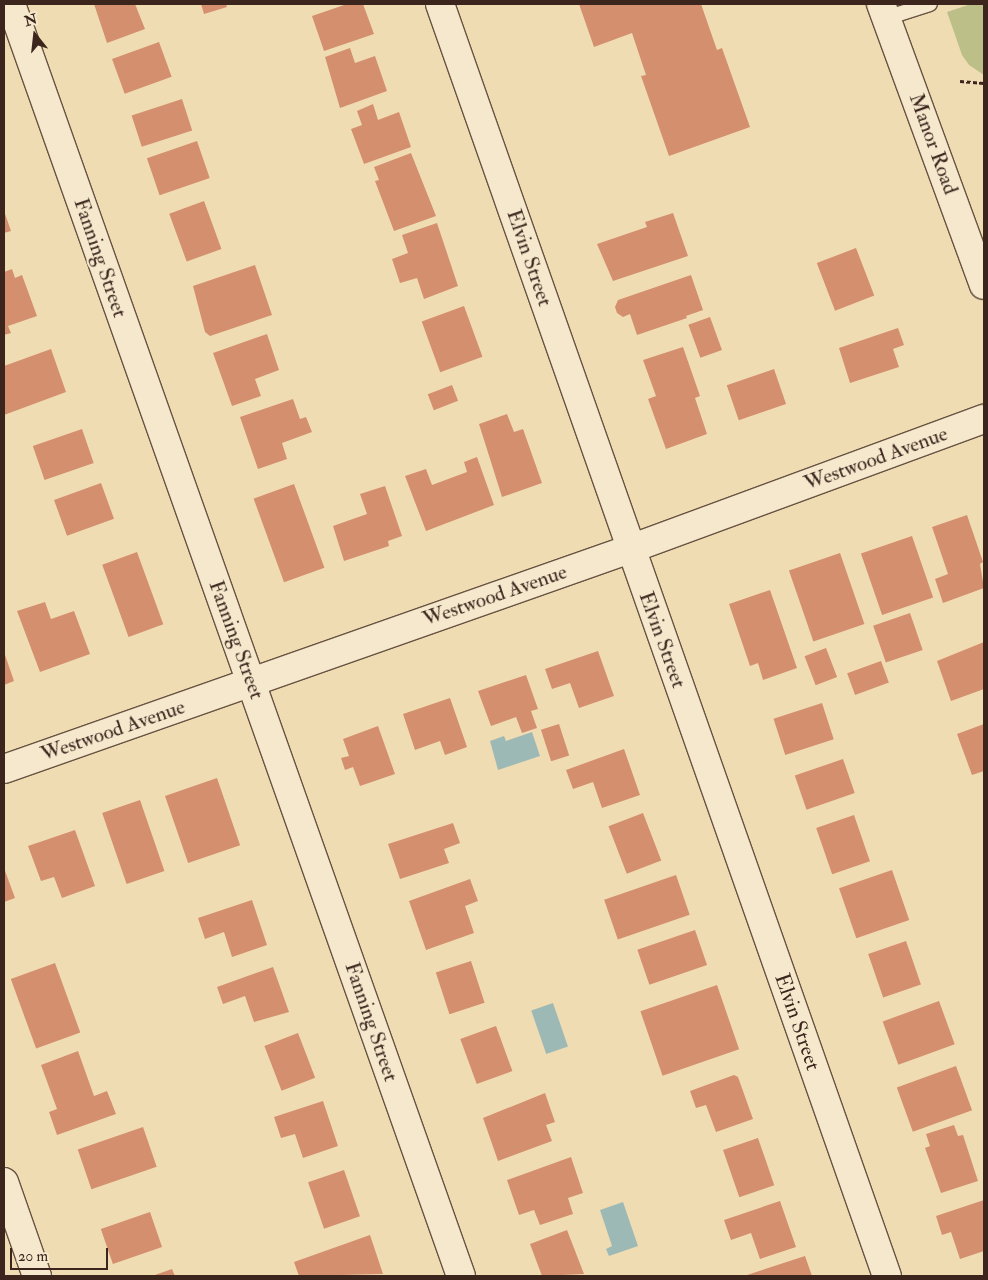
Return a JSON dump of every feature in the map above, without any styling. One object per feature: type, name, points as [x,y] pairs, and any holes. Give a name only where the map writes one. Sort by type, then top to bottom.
[{"type":"street","name":"Fanning Street","points":[[10,4],[461,1276]]},
{"type":"street","name":"Elvin Street","points":[[440,4],[887,1276]]},
{"type":"street","name":"Manor Road","points":[[885,9],[984,285]]},
{"type":"street","name":"Westwood Avenue","points":[[4,769],[630,549],[984,419]]},
{"type":"street","points":[[4,1182],[37,1276]]},
{"type":"lane","points":[[885,9],[930,4]]},
{"type":"path","points":[[960,81],[984,83]]},
{"type":"green space","points":[[971,4],[984,4],[984,75],[969,65],[962,55],[947,12]]},
{"type":"water","points":[[532,732],[540,756],[498,770],[490,741],[504,736],[506,741]]},
{"type":"water","points":[[553,1003],[568,1046],[546,1054],[531,1010]]},
{"type":"water","points":[[623,1202],[638,1246],[609,1256],[606,1249],[612,1246],[600,1210]]},
{"type":"building","points":[[94,4],[135,4],[145,29],[107,43]]},
{"type":"building","points":[[201,4],[226,4],[227,7],[204,14]]},
{"type":"building","points":[[347,4],[363,4],[374,34],[324,51],[312,16]]},
{"type":"building","points":[[579,4],[701,4],[717,50],[722,48],[750,127],[669,156],[641,76],[646,75],[632,33],[594,47]]},
{"type":"building","points":[[159,42],[172,77],[125,94],[112,59]]},
{"type":"building","points":[[350,48],[355,63],[375,56],[387,91],[340,108],[325,57]]},
{"type":"building","points":[[182,99],[192,130],[142,147],[132,115]]},
{"type":"building","points":[[373,104],[378,120],[399,112],[411,147],[364,164],[351,129],[362,125],[357,111]]},
{"type":"building","points":[[197,141],[210,178],[160,195],[147,158]]},
{"type":"building","points":[[411,153],[436,216],[394,231],[375,181],[379,180],[374,167]]},
{"type":"building","points":[[204,201],[221,249],[187,262],[169,214]]},
{"type":"building","points":[[4,211],[11,231],[4,233]]},
{"type":"building","points":[[673,213],[688,256],[613,281],[597,244],[647,227],[645,222]]},
{"type":"building","points":[[437,223],[458,286],[424,299],[417,278],[400,283],[392,259],[408,253],[402,235]]},
{"type":"building","points":[[856,248],[874,296],[835,311],[817,263]]},
{"type":"building","points":[[255,265],[272,315],[210,336],[205,332],[193,286]]},
{"type":"building","points":[[12,269],[15,278],[22,275],[37,316],[8,326],[11,333],[4,335],[4,272]]},
{"type":"building","points":[[691,275],[703,310],[686,316],[687,318],[637,335],[630,314],[623,317],[617,313],[615,307],[618,300]]},
{"type":"building","points":[[464,306],[482,357],[440,372],[422,321]]},
{"type":"building","points":[[710,317],[722,350],[700,358],[688,325]]},
{"type":"building","points":[[898,328],[904,345],[893,349],[899,367],[850,383],[839,348]]},
{"type":"building","points":[[267,334],[279,370],[255,379],[261,396],[232,406],[213,353]]},
{"type":"building","points":[[683,347],[700,396],[695,398],[707,434],[666,449],[648,399],[656,396],[643,360]]},
{"type":"building","points":[[51,349],[66,392],[4,415],[4,366]]},
{"type":"building","points":[[774,369],[786,404],[739,420],[727,385]]},
{"type":"building","points":[[452,385],[458,401],[434,410],[428,394]]},
{"type":"building","points":[[293,399],[300,419],[306,417],[312,432],[282,443],[287,459],[258,469],[240,417]]},
{"type":"building","points":[[507,414],[514,432],[523,429],[542,483],[502,497],[479,424]]},
{"type":"building","points":[[82,429],[94,463],[45,480],[33,446]]},
{"type":"building","points":[[477,457],[494,505],[426,531],[405,476],[426,469],[432,485],[467,472],[464,462]]},
{"type":"building","points":[[101,483],[114,519],[67,536],[54,500]]},
{"type":"building","points":[[294,484],[324,568],[284,582],[254,499]]},
{"type":"building","points":[[385,486],[402,536],[388,541],[389,546],[344,561],[333,526],[367,514],[360,494]]},
{"type":"building","points":[[967,515],[983,562],[980,564],[984,588],[943,603],[935,579],[948,574],[932,527]]},
{"type":"building","points":[[912,536],[933,597],[882,615],[861,554]]},
{"type":"building","points":[[137,552],[163,624],[129,637],[102,565]]},
{"type":"building","points":[[840,553],[864,624],[813,641],[789,571]]},
{"type":"building","points":[[770,590],[797,668],[763,680],[758,663],[750,666],[729,604]]},
{"type":"building","points":[[45,602],[51,619],[74,611],[90,654],[40,672],[17,611]]},
{"type":"building","points":[[910,613],[923,650],[886,663],[873,626]]},
{"type":"building","points":[[984,642],[984,689],[951,701],[937,661]]},
{"type":"building","points":[[826,648],[837,677],[816,685],[805,656]]},
{"type":"building","points":[[598,651],[614,696],[579,708],[570,683],[552,689],[545,669]]},
{"type":"building","points":[[4,652],[14,681],[4,685]]},
{"type":"building","points":[[881,661],[889,683],[855,695],[847,673]]},
{"type":"building","points":[[526,675],[538,709],[531,711],[537,728],[522,733],[516,717],[491,726],[478,691]]},
{"type":"building","points":[[450,698],[467,747],[445,755],[440,741],[415,750],[403,714]]},
{"type":"building","points":[[822,703],[834,739],[785,755],[773,719]]},
{"type":"building","points":[[559,724],[569,755],[551,761],[541,730]]},
{"type":"building","points":[[984,724],[984,771],[972,775],[957,734]]},
{"type":"building","points":[[378,726],[395,774],[360,786],[353,767],[345,770],[341,758],[349,756],[343,739]]},
{"type":"building","points":[[624,749],[640,795],[602,808],[593,782],[573,789],[566,770]]},
{"type":"building","points":[[843,759],[855,793],[806,810],[795,776]]},
{"type":"building","points":[[217,778],[240,845],[188,863],[165,796]]},
{"type":"building","points":[[140,800],[164,871],[127,884],[102,813]]},
{"type":"building","points":[[643,813],[661,861],[627,874],[608,826]]},
{"type":"building","points":[[854,815],[870,861],[832,874],[816,828]]},
{"type":"building","points":[[453,823],[460,843],[444,849],[449,863],[400,879],[388,844]]},
{"type":"building","points":[[75,830],[95,886],[62,898],[54,877],[41,881],[28,846]]},
{"type":"building","points":[[4,868],[15,898],[4,902]]},
{"type":"building","points":[[892,870],[909,920],[856,938],[839,888]]},
{"type":"building","points":[[676,875],[690,915],[618,939],[604,900]]},
{"type":"building","points":[[470,879],[478,901],[465,906],[474,933],[426,950],[409,901]]},
{"type":"building","points":[[252,900],[267,945],[232,957],[224,932],[205,939],[198,918]]},
{"type":"building","points":[[695,930],[707,965],[649,985],[637,950]]},
{"type":"building","points":[[906,941],[921,984],[883,998],[868,954]]},
{"type":"building","points":[[471,961],[485,1003],[449,1014],[436,972]]},
{"type":"building","points":[[55,963],[80,1033],[36,1049],[11,979]]},
{"type":"building","points":[[273,967],[289,1012],[254,1022],[245,996],[223,1004],[217,987]]},
{"type":"building","points":[[717,985],[739,1049],[663,1076],[640,1011]]},
{"type":"building","points":[[939,1001],[955,1044],[898,1065],[883,1022]]},
{"type":"building","points":[[496,1026],[512,1071],[477,1084],[460,1039]]},
{"type":"building","points":[[298,1033],[315,1078],[282,1091],[264,1046]]},
{"type":"building","points":[[78,1051],[94,1096],[107,1091],[116,1114],[57,1135],[49,1112],[57,1109],[41,1065]]},
{"type":"building","points":[[956,1066],[972,1110],[913,1132],[897,1088]]},
{"type":"building","points":[[734,1075],[738,1077],[753,1119],[716,1132],[706,1105],[696,1108],[690,1091]]},
{"type":"building","points":[[545,1093],[555,1122],[546,1125],[552,1141],[498,1161],[483,1118]]},
{"type":"building","points":[[323,1101],[338,1146],[303,1158],[295,1134],[281,1138],[274,1117]]},
{"type":"building","points":[[954,1125],[958,1136],[963,1135],[978,1181],[941,1193],[925,1148],[930,1146],[926,1134]]},
{"type":"building","points":[[143,1127],[157,1167],[91,1189],[78,1149]]},
{"type":"building","points":[[758,1138],[774,1185],[739,1197],[723,1150]]},
{"type":"building","points":[[571,1157],[583,1193],[568,1198],[573,1214],[540,1225],[534,1210],[519,1215],[507,1180]]},
{"type":"building","points":[[344,1170],[360,1216],[324,1229],[308,1182]]},
{"type":"building","points":[[984,1200],[984,1251],[960,1259],[951,1232],[942,1235],[936,1216]]},
{"type":"building","points":[[780,1201],[796,1247],[760,1259],[751,1233],[731,1240],[724,1220]]},
{"type":"building","points":[[150,1212],[162,1247],[113,1264],[101,1229]]},
{"type":"building","points":[[567,1230],[584,1274],[542,1276],[530,1244]]},
{"type":"building","points":[[370,1235],[383,1274],[299,1276],[294,1262]]},
{"type":"building","points":[[805,1256],[812,1276],[744,1276]]},
{"type":"building","points":[[172,1269],[175,1276],[152,1276]]}]
